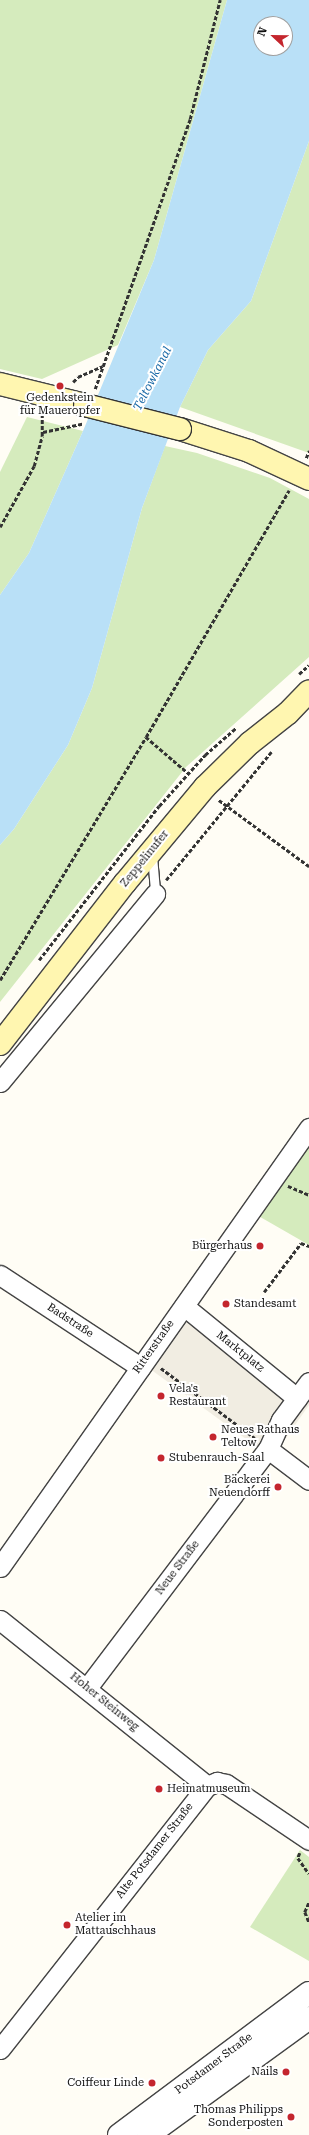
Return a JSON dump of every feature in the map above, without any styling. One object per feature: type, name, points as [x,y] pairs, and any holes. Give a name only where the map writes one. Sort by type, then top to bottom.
[{"type":"main road","points":[[0,384],[83,415],[180,429],[249,451],[306,472]]},
{"type":"main road","name":"Zeppelinufer","points":[[0,1044],[152,851],[224,767],[288,713],[309,691]]},
{"type":"street","points":[[0,1082],[154,894]]},
{"type":"street","name":"Ritterstraße","points":[[0,1567],[309,1128]]},
{"type":"street","name":"Badstraße","points":[[0,1275],[143,1363]]},
{"type":"street","name":"Marktplatz","points":[[184,1306],[297,1398]]},
{"type":"street","name":"Neue Straße","points":[[87,1688],[268,1449],[281,1420],[309,1382]]},
{"type":"street","points":[[268,1449],[309,1480]]},
{"type":"street","name":"Hoher Steinweg","points":[[0,1620],[87,1688],[207,1786]]},
{"type":"street","points":[[207,1786],[217,1782],[226,1784],[306,1844]]},
{"type":"street","name":"Alte Potsdamer Straße","points":[[0,2049],[207,1786]]},
{"type":"street","name":"Potsdamer Straße","points":[[119,2135],[309,1993]]},
{"type":"street","name":"Potsdamer Straße","points":[[148,2135],[309,2018]]},
{"type":"lane","points":[[152,851],[154,894]]},
{"type":"path","points":[[72,385],[78,377],[104,366],[190,119],[220,0]]},
{"type":"path","points":[[0,527],[34,466],[43,432],[42,412]]},
{"type":"path","points":[[43,432],[83,415]]},
{"type":"path","points":[[0,980],[306,472],[309,451]]},
{"type":"path","points":[[146,737],[188,772]]},
{"type":"path","points":[[154,894],[275,749]]},
{"type":"path","points":[[226,806],[309,866]]},
{"type":"path","points":[[272,1180],[309,1195]]},
{"type":"path","points":[[264,1292],[301,1243],[309,1246]]},
{"type":"path","points":[[143,1363],[268,1449]]},
{"type":"path","points":[[306,1844],[298,1858],[309,1874]]},
{"type":"path","points":[[309,1903],[305,1912],[309,1922]]},
{"type":"green space","points":[[0,0],[227,0],[154,260],[118,345],[42,379],[0,369]]},
{"type":"green space","points":[[309,141],[309,453],[180,407],[208,350],[251,301]]},
{"type":"green space","points":[[27,417],[83,431],[29,553],[0,595],[0,472]]},
{"type":"green space","points":[[165,446],[197,453],[270,478],[309,499],[309,657],[186,767],[0,1002],[0,845],[14,829],[68,745],[92,688],[142,508]]},
{"type":"green space","points":[[309,1138],[309,1245],[255,1214]]},
{"type":"green space","points":[[300,1850],[309,1857],[309,1961],[250,1927]]},
{"type":"shaded area","points":[[183,1296],[309,1400],[309,1405],[272,1458],[135,1358]]},
{"type":"water","name":"Teltowkanal","points":[[227,0],[309,0],[309,141],[251,301],[208,350],[180,407],[142,508],[92,688],[68,745],[14,829],[0,845],[0,595],[29,553],[83,431],[154,260]]},
{"type":"place","name":"Gedenkstein für Maueropfer","points":[[60,386]]},
{"type":"place","name":"Bürgerhaus","points":[[260,1246]]},
{"type":"place","name":"Standesamt","points":[[226,1304]]},
{"type":"place","name":"Vela's Restaurant","points":[[161,1396]]},
{"type":"place","name":"Neues Rathaus Teltow","points":[[213,1437]]},
{"type":"place","name":"Stubenrauch-Saal","points":[[161,1458]]},
{"type":"place","name":"Bäckerei Neuendorff","points":[[278,1487]]},
{"type":"place","name":"Heimatmuseum","points":[[159,1789]]},
{"type":"place","name":"Atelier im Mattauschhaus","points":[[67,1925]]},
{"type":"place","name":"Nails","points":[[286,2072]]},
{"type":"place","name":"Coiffeur Linde","points":[[152,2083]]},
{"type":"place","name":"Thomas Philipps Sonderposten","points":[[291,2117]]}]
